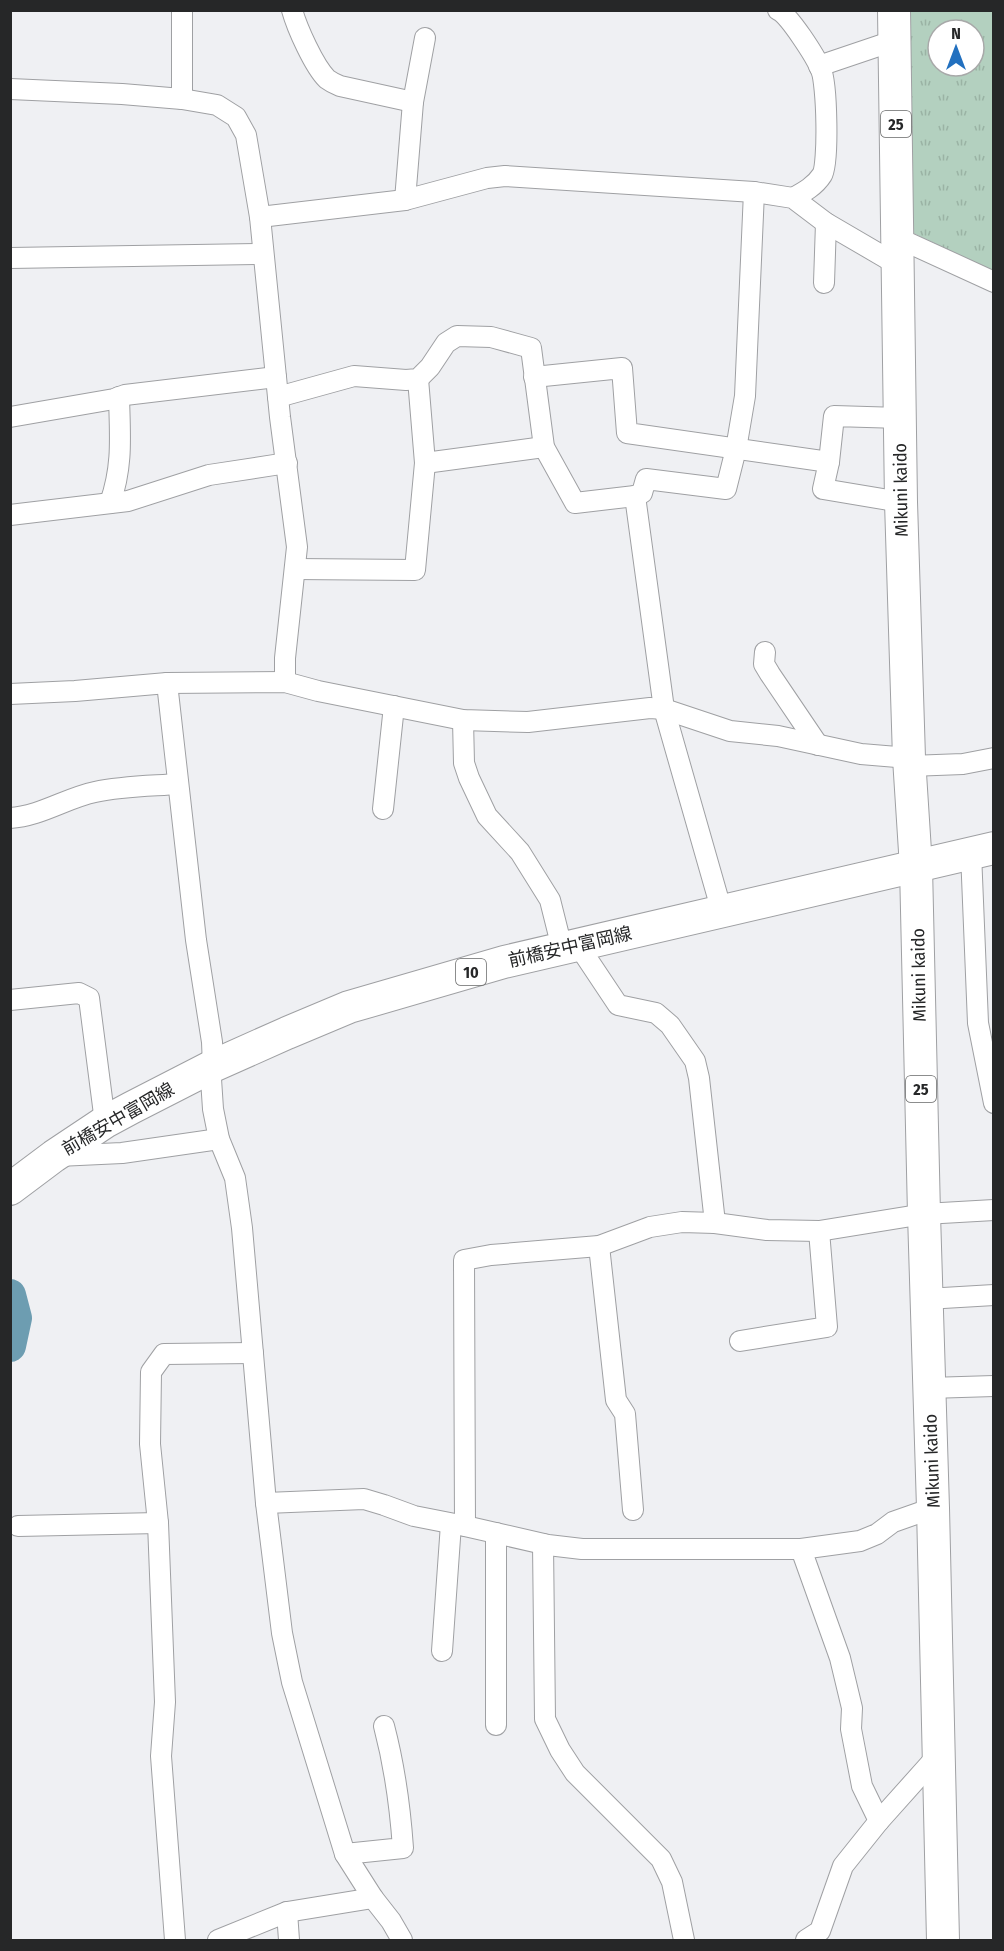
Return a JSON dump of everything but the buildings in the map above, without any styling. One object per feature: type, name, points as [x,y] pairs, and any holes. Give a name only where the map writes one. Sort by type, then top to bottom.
[{"type":"main road","name":"Mikuni kaido","points":[[895,25],[901,502],[916,867],[943,1941]]},
{"type":"main road","name":"前橋安中富岡線","points":[[10,1189],[105,1122],[213,1066],[349,1007],[504,962],[982,851]]},
{"type":"street","points":[[183,10],[183,99]]},
{"type":"street","points":[[292,10],[296,23],[321,72],[330,81],[340,86],[413,102]]},
{"type":"street","points":[[778,10],[790,21],[823,72],[827,158],[823,174],[811,188],[793,198]]},
{"type":"street","points":[[819,66],[895,25]]},
{"type":"street","points":[[405,200],[413,102],[425,38]]},
{"type":"street","points":[[10,89],[183,99],[217,105],[236,117],[246,135],[260,217],[277,387],[297,547],[285,658],[285,682]]},
{"type":"street","points":[[260,217],[405,200],[487,178],[505,176],[754,192],[793,198],[826,223],[898,251],[993,282]]},
{"type":"street","points":[[10,417],[125,395],[277,387],[354,376],[418,379],[430,367],[446,343],[457,336],[491,337],[531,348],[544,447],[575,503],[635,496],[642,493],[646,479],[726,489],[745,396],[754,192]]},
{"type":"street","points":[[825,283],[826,223]]},
{"type":"street","points":[[10,258],[263,254]]},
{"type":"street","points":[[534,377],[622,368],[627,432],[829,462]]},
{"type":"street","points":[[295,569],[415,570],[425,463],[418,379]]},
{"type":"street","points":[[110,503],[117,484],[120,465],[119,397]]},
{"type":"street","points":[[900,418],[834,416],[829,462],[823,489],[901,502]]},
{"type":"street","points":[[425,463],[544,447]]},
{"type":"street","points":[[10,515],[128,501],[209,475],[287,463]]},
{"type":"street","points":[[635,496],[664,709],[722,912]]},
{"type":"street","points":[[765,652],[765,664],[770,674],[818,745]]},
{"type":"street","points":[[10,694],[167,683],[285,682],[318,691],[463,720],[528,722],[650,708],[664,709],[730,731],[778,736],[910,762],[963,764],[993,758]]},
{"type":"street","points":[[167,683],[196,940],[212,1042],[213,1108],[219,1139],[235,1178],[266,1503],[282,1633],[292,1682],[345,1854],[402,1941]]},
{"type":"street","points":[[383,809],[394,706]]},
{"type":"street","points":[[463,720],[464,763],[469,778],[487,816],[520,852],[550,900],[570,946],[618,1005],[656,1013],[670,1025],[695,1061],[699,1078],[715,1223]]},
{"type":"street","points":[[10,818],[42,811],[94,792],[178,784]]},
{"type":"street","points":[[982,851],[978,1023],[993,1102]]},
{"type":"street","points":[[10,1000],[79,993],[89,998],[105,1122]]},
{"type":"street","points":[[54,1156],[122,1153],[219,1139]]},
{"type":"street","points":[[442,1651],[458,1525],[464,1260],[491,1255],[599,1246],[650,1227],[682,1222],[715,1223],[767,1230],[819,1231],[924,1214],[993,1210]]},
{"type":"street","points":[[740,1341],[827,1327],[819,1231]]},
{"type":"street","points":[[599,1246],[616,1400],[625,1414],[633,1510]]},
{"type":"street","points":[[926,1299],[993,1295]]},
{"type":"street","points":[[175,1941],[161,1756],[165,1702],[158,1523],[150,1444],[151,1372],[164,1354],[253,1353]]},
{"type":"street","points":[[929,1388],[993,1386]]},
{"type":"street","points":[[266,1503],[364,1499],[414,1516],[543,1544],[582,1549],[801,1549],[860,1541],[876,1534],[893,1522],[933,1508]]},
{"type":"street","points":[[18,1526],[158,1523]]},
{"type":"street","points":[[496,1533],[496,1725]]},
{"type":"street","points":[[543,1544],[545,1719],[574,1773],[661,1858],[672,1881],[684,1941]]},
{"type":"street","points":[[801,1549],[840,1658],[852,1708],[851,1729],[862,1786],[879,1821]]},
{"type":"street","points":[[345,1854],[403,1848],[394,1762],[384,1726]]},
{"type":"street","points":[[806,1941],[820,1931],[843,1866],[879,1821],[938,1755]]},
{"type":"street","points":[[218,1941],[286,1912],[373,1898]]},
{"type":"street","points":[[286,1912],[289,1941]]},
{"type":"green space","points":[[904,11],[993,11],[993,271],[911,232]]},
{"type":"waterway","points":[[10,1295],[16,1318],[10,1346]]}]
